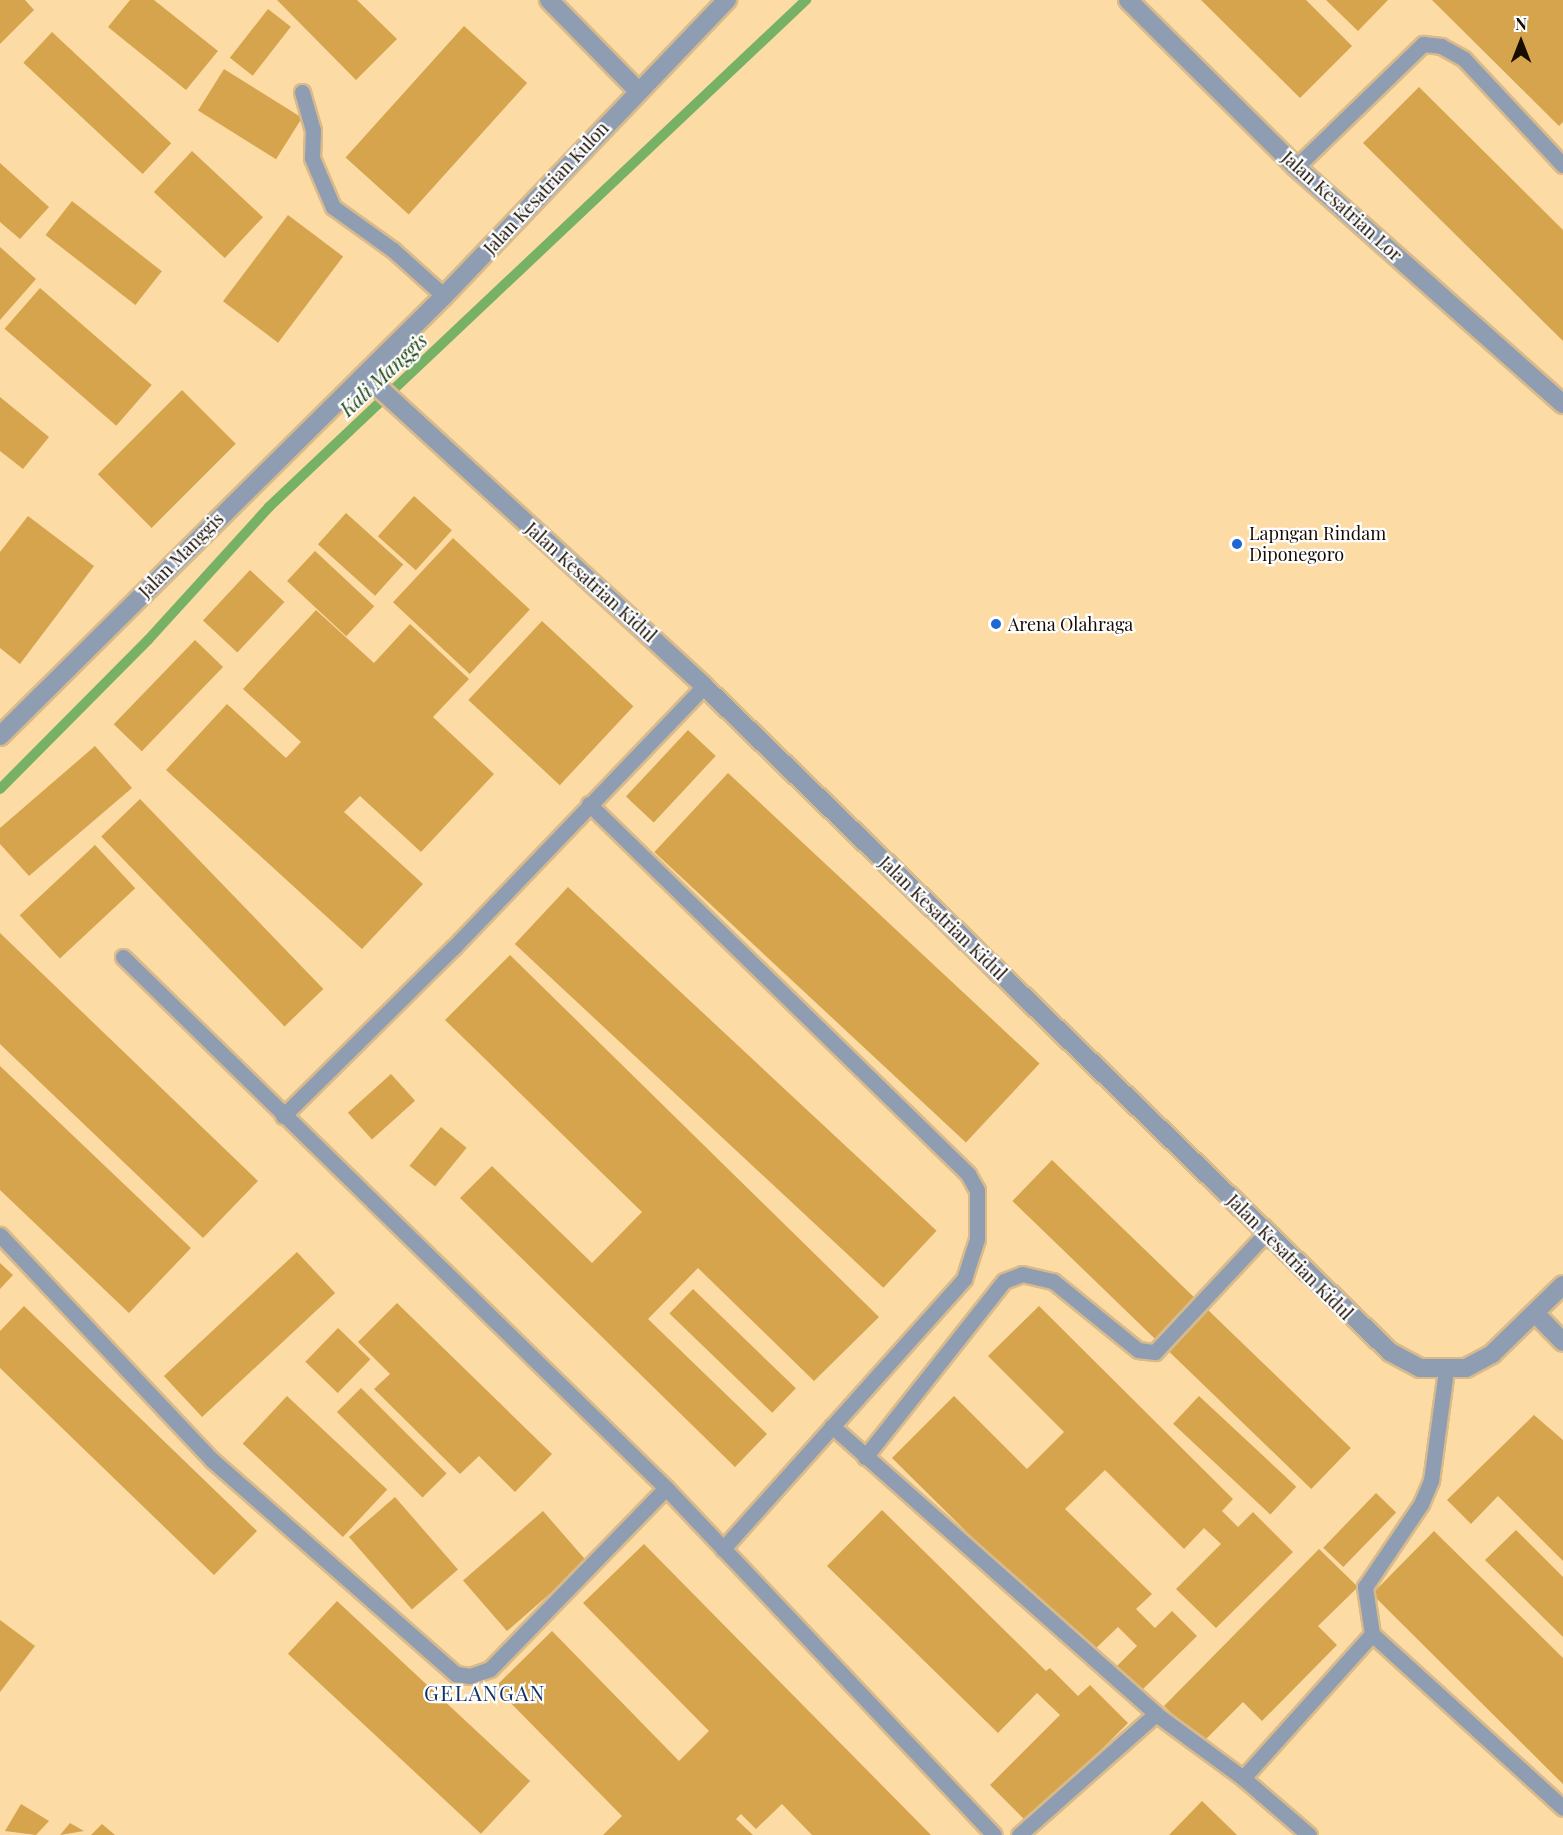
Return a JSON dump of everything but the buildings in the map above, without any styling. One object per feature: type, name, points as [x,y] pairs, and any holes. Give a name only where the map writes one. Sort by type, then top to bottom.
[{"type":"street","points":[[549,0],[638,91]]},
{"type":"street","name":"Jalan Kesatrian Kulon","points":[[364,375],[444,296],[638,91],[728,0]]},
{"type":"street","name":"Jalan Kesatrian Lor","points":[[1128,0],[1296,167],[1563,404]]},
{"type":"street","name":"Jalan Kesatrian Kidul","points":[[364,375],[704,686],[1389,1352],[1420,1368],[1446,1370],[1466,1368],[1492,1354],[1563,1285]]},
{"type":"street","name":"Jalan Manggis","points":[[0,736],[364,375]]},
{"type":"street","points":[[1535,1314],[1563,1342]]},
{"type":"lane","points":[[1296,167],[1423,44],[1441,46],[1464,59],[1563,165]]},
{"type":"lane","points":[[302,92],[313,130],[312,158],[333,207],[393,249],[444,296]]},
{"type":"lane","points":[[283,1116],[454,947],[704,686]]},
{"type":"lane","points":[[589,804],[968,1174],[977,1190],[977,1239],[964,1279],[723,1549]]},
{"type":"lane","points":[[123,957],[283,1116],[666,1488],[994,1835]]},
{"type":"lane","points":[[865,1457],[1004,1281],[1022,1274],[1053,1281],[1138,1350],[1155,1352],[1266,1233]]},
{"type":"lane","points":[[0,1234],[212,1460],[456,1674],[470,1676],[490,1668],[666,1488]]},
{"type":"lane","points":[[1446,1370],[1431,1481],[1421,1504],[1365,1587],[1372,1634],[1563,1808]]},
{"type":"lane","points":[[832,1426],[1156,1714],[1243,1778],[1309,1835]]},
{"type":"lane","points":[[1243,1778],[1372,1634]]},
{"type":"lane","points":[[1019,1835],[1156,1714]]},
{"type":"waterway","name":"Kali Manggis","points":[[0,789],[148,640],[269,507],[806,0]]},
{"type":"place","name":"Lapngan Rindam Diponegoro","points":[[1237,544]]},
{"type":"place","name":"Arena Olahraga","points":[[996,624]]},
{"type":"district","name":"GELANGAN","points":[[485,1692]]}]
